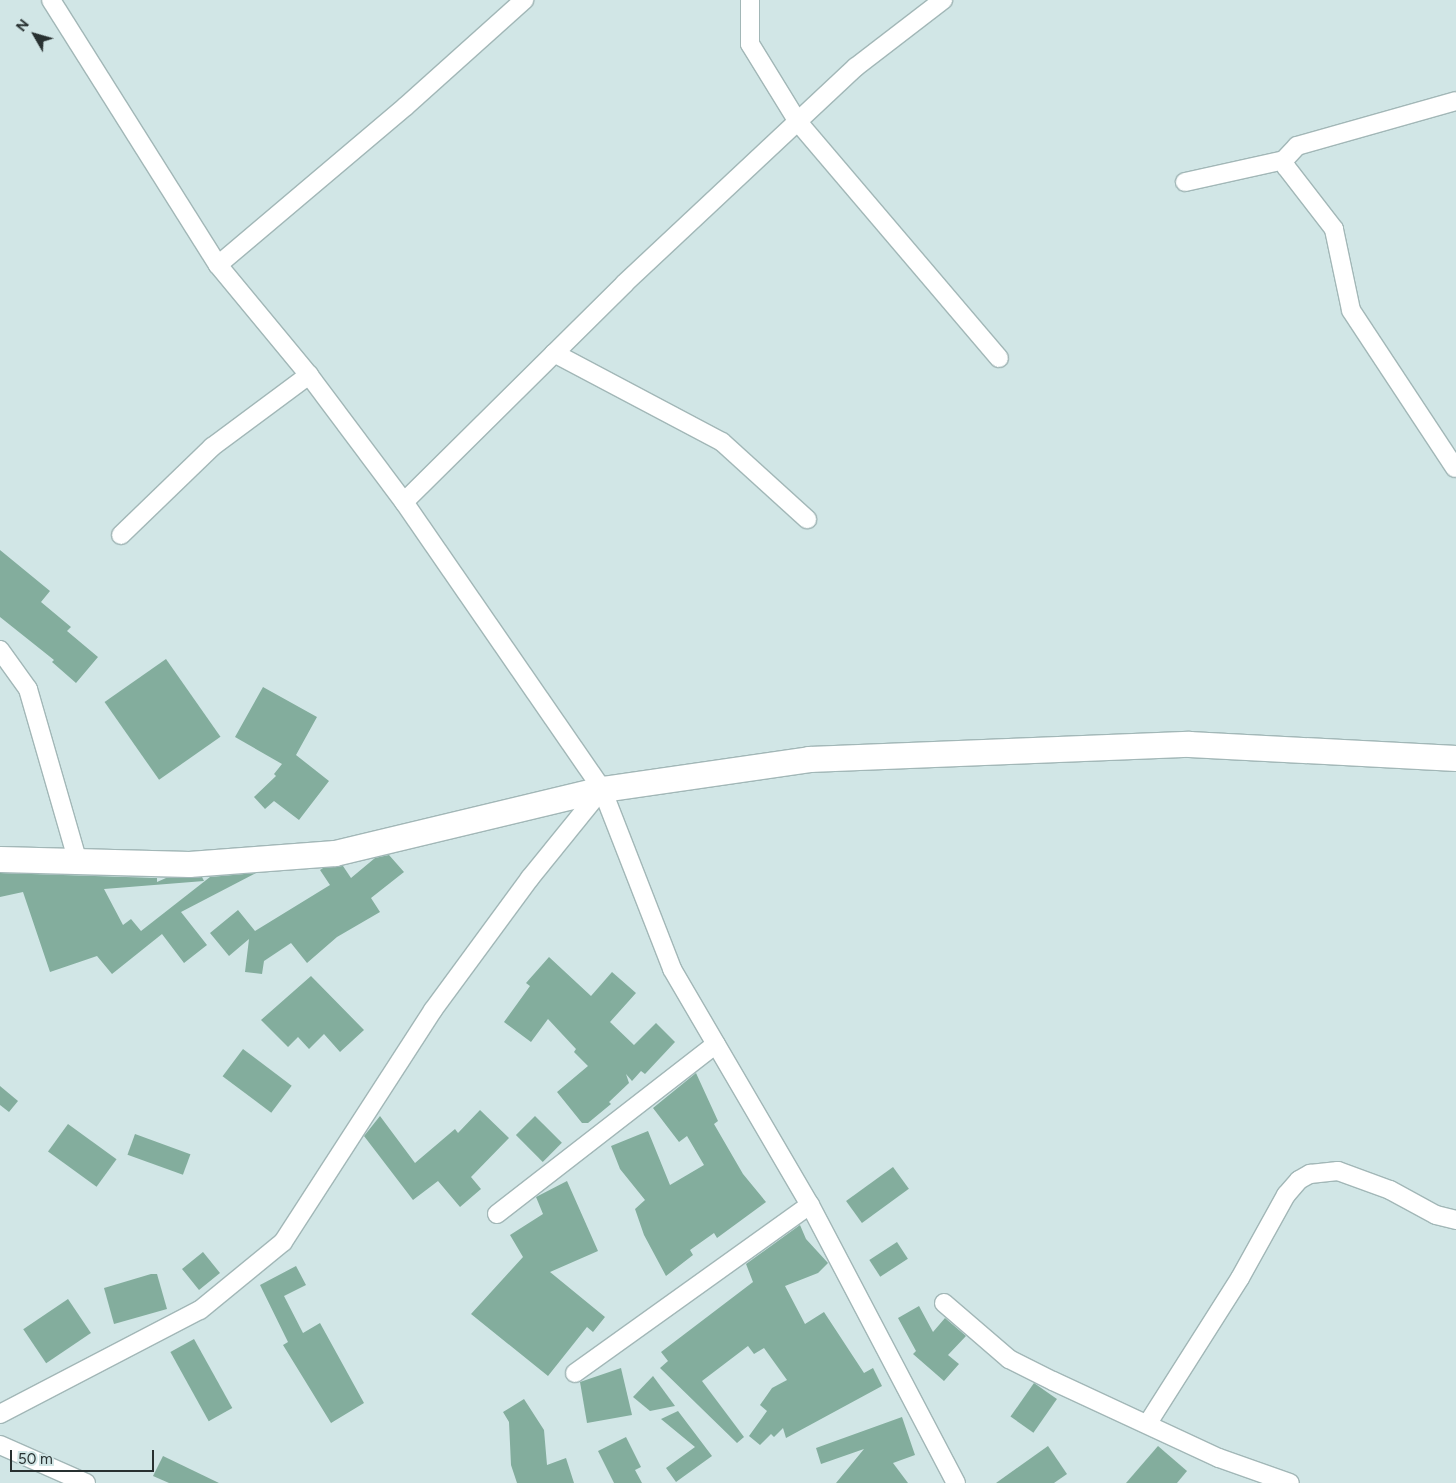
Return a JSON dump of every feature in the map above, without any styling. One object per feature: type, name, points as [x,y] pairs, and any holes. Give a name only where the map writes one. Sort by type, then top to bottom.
[{"type":"street","points":[[51,0],[218,265],[309,374],[404,502],[602,789],[672,969],[810,1205],[956,1483]]},
{"type":"street","points":[[218,265],[406,106],[524,0]]},
{"type":"street","points":[[750,0],[750,44],[798,122],[999,358]]},
{"type":"street","points":[[404,502],[554,353],[856,67],[943,0]]},
{"type":"street","points":[[1184,182],[1284,160],[1297,146],[1456,101]]},
{"type":"street","points":[[1284,160],[1286,167],[1334,229],[1351,310],[1454,468]]},
{"type":"street","points":[[554,353],[722,442],[807,519]]},
{"type":"street","points":[[121,535],[212,447],[309,374]]},
{"type":"street","points":[[0,650],[28,689],[78,862]]},
{"type":"street","points":[[0,859],[189,864],[335,853],[602,789],[808,759],[1012,749],[1189,744],[1456,758]]},
{"type":"street","points":[[0,1414],[200,1310],[283,1242],[433,1010],[530,878],[602,789]]},
{"type":"street","points":[[497,1214],[716,1044]]},
{"type":"street","points":[[1148,1423],[1240,1278],[1286,1195],[1299,1180],[1310,1174],[1338,1171],[1390,1190],[1436,1215],[1456,1220]]},
{"type":"street","points":[[575,1373],[810,1205]]},
{"type":"street","points":[[944,1303],[1009,1359],[1052,1382],[1148,1423],[1219,1458],[1290,1483]]},
{"type":"street","points":[[0,1445],[86,1483]]},
{"type":"building","points":[[0,550],[50,591],[41,602],[71,627],[67,631],[98,657],[76,683],[52,662],[54,660],[0,617]]},
{"type":"building","points":[[166,659],[220,737],[159,780],[105,702]]},
{"type":"building","points":[[263,687],[317,717],[296,755],[329,781],[299,820],[274,801],[265,809],[254,797],[276,776],[274,774],[282,764],[235,737]]},
{"type":"building","points":[[389,855],[404,872],[371,898],[380,912],[337,937],[307,963],[291,943],[264,961],[262,974],[245,972],[249,939],[229,956],[210,933],[238,910],[255,931],[330,885],[320,870],[323,868],[343,866],[351,878],[375,858]]},
{"type":"building","points":[[0,873],[157,878],[157,882],[166,878],[202,877],[204,881],[104,889],[123,925],[131,919],[141,931],[210,877],[256,873],[181,912],[207,945],[184,963],[162,934],[112,974],[97,956],[50,972],[23,892],[0,897]]},
{"type":"building","points":[[549,957],[591,996],[612,972],[636,993],[610,1022],[634,1045],[656,1023],[675,1042],[645,1074],[641,1071],[632,1081],[626,1074],[629,1083],[609,1102],[611,1104],[588,1123],[582,1123],[557,1092],[588,1066],[574,1052],[576,1049],[548,1019],[531,1042],[504,1022],[530,986],[526,983]]},
{"type":"building","points":[[311,976],[364,1030],[340,1052],[324,1034],[309,1049],[298,1037],[288,1047],[261,1020]]},
{"type":"building","points":[[243,1049],[292,1086],[271,1113],[223,1076]]},
{"type":"building","points":[[696,1073],[718,1121],[714,1124],[743,1174],[766,1202],[717,1238],[714,1233],[690,1250],[693,1255],[666,1276],[644,1235],[635,1209],[645,1200],[620,1169],[611,1146],[648,1131],[670,1185],[704,1165],[687,1136],[679,1142],[653,1108]]},
{"type":"building","points":[[0,1086],[18,1101],[9,1112],[0,1105]]},
{"type":"building","points":[[480,1110],[509,1138],[471,1177],[481,1189],[460,1207],[438,1181],[413,1200],[364,1136],[380,1116],[415,1163],[455,1129],[458,1133]]},
{"type":"building","points":[[535,1116],[562,1143],[543,1162],[516,1135]]},
{"type":"building","points":[[68,1124],[117,1159],[97,1187],[48,1152]]},
{"type":"building","points":[[135,1134],[190,1154],[183,1175],[127,1155]]},
{"type":"building","points":[[893,1167],[909,1189],[862,1223],[846,1201]]},
{"type":"building","points":[[567,1181],[598,1251],[550,1272],[605,1317],[593,1332],[587,1327],[548,1376],[471,1314],[523,1257],[510,1235],[543,1214],[536,1197]]},
{"type":"building","points":[[800,1225],[806,1239],[828,1263],[818,1273],[785,1286],[805,1324],[824,1312],[864,1373],[873,1368],[882,1386],[786,1438],[783,1428],[774,1437],[771,1434],[760,1445],[749,1436],[767,1411],[760,1405],[772,1388],[787,1380],[764,1348],[754,1354],[748,1346],[702,1381],[744,1437],[737,1443],[660,1368],[668,1361],[661,1352],[753,1282],[746,1264]]},
{"type":"building","points":[[897,1242],[908,1259],[880,1277],[869,1260]]},
{"type":"building","points":[[203,1252],[220,1273],[199,1290],[182,1269]]},
{"type":"building","points":[[296,1266],[306,1285],[284,1296],[303,1333],[320,1323],[364,1403],[331,1423],[283,1345],[288,1342],[260,1285]]},
{"type":"building","points":[[151,1274],[157,1274],[167,1309],[114,1324],[104,1288]]},
{"type":"building","points":[[68,1299],[91,1333],[46,1363],[23,1329]]},
{"type":"building","points":[[919,1306],[933,1332],[945,1318],[966,1336],[948,1355],[959,1364],[944,1381],[913,1354],[916,1351],[898,1318]]},
{"type":"building","points":[[194,1339],[232,1408],[209,1421],[170,1352]]},
{"type":"building","points":[[621,1368],[632,1415],[587,1423],[580,1382]]},
{"type":"building","points":[[653,1376],[675,1406],[650,1411],[633,1397]]},
{"type":"building","points":[[1034,1383],[1057,1399],[1033,1433],[1010,1417]]},
{"type":"building","points":[[524,1399],[544,1430],[547,1465],[566,1458],[574,1483],[517,1483],[511,1465],[509,1422],[503,1412]]},
{"type":"building","points":[[678,1411],[712,1456],[676,1482],[666,1468],[695,1447],[661,1419]]},
{"type":"building","points":[[902,1417],[915,1455],[893,1463],[908,1483],[836,1483],[864,1449],[821,1464],[816,1448]]},
{"type":"building","points":[[626,1437],[641,1467],[635,1470],[642,1483],[614,1483],[598,1451]]},
{"type":"building","points":[[1048,1446],[1067,1474],[1054,1483],[996,1483]]},
{"type":"building","points":[[1158,1446],[1187,1471],[1177,1483],[1126,1483]]},
{"type":"building","points":[[163,1456],[219,1483],[169,1483],[153,1476]]}]
